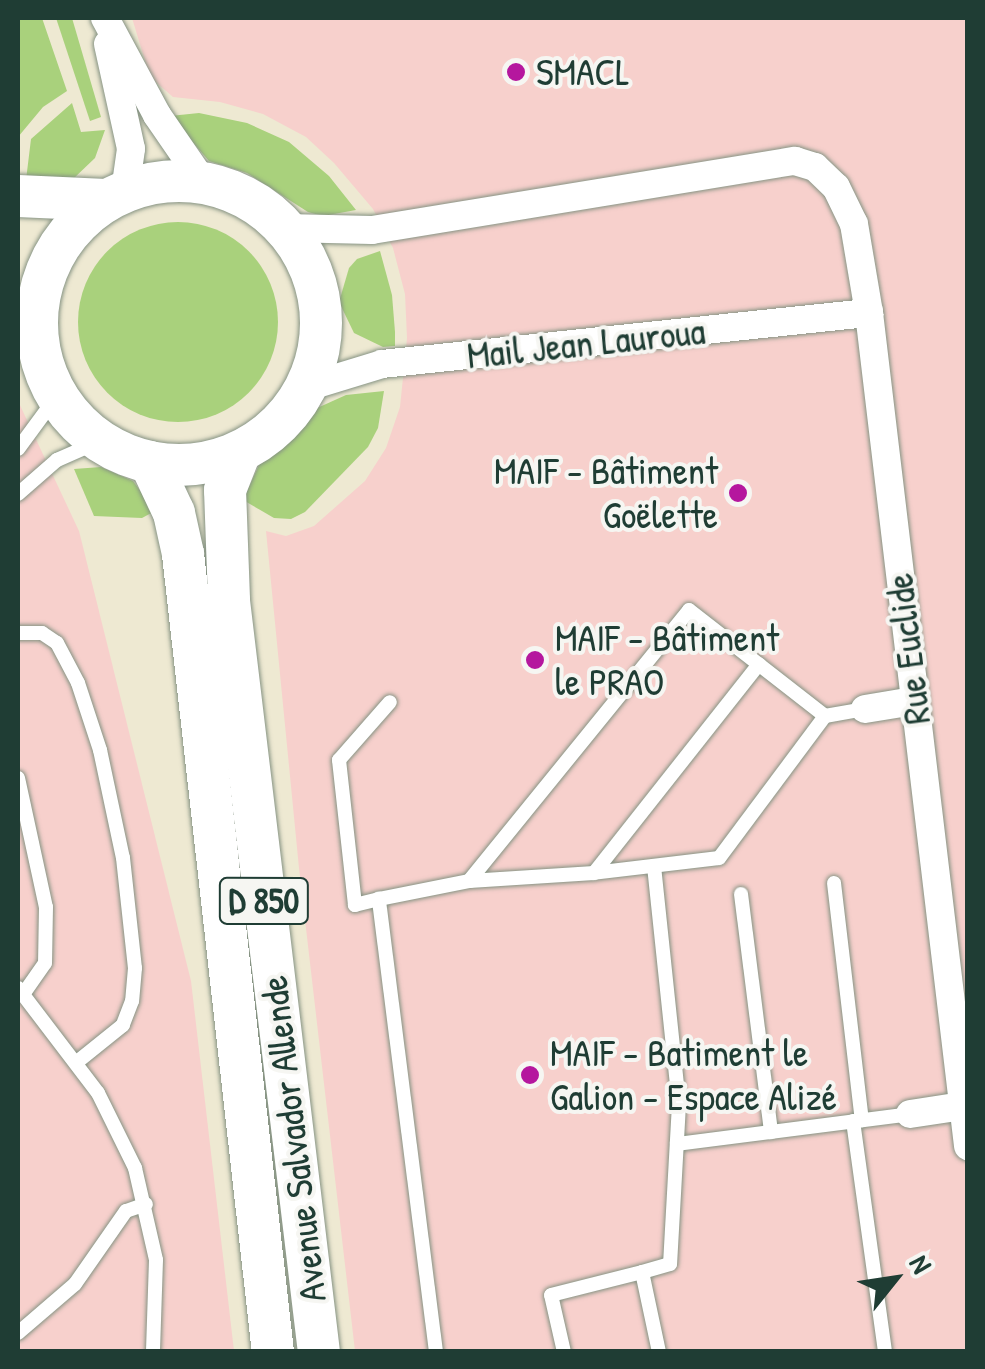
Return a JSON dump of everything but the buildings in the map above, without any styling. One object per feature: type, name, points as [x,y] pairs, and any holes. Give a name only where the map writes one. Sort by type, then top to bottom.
[{"type":"main road","points":[[18,196],[115,195],[172,180],[204,182],[256,203],[285,228],[308,264],[320,304],[320,346],[306,387],[279,425],[240,452],[205,463],[150,462],[100,442],[57,396],[38,345],[39,294],[56,250],[86,214],[115,195]]},
{"type":"main road","points":[[18,269],[37,318]]},
{"type":"main road","name":"Avenue Salvador Allende","points":[[240,452],[225,490],[229,600],[319,1352]]},
{"type":"main road","name":"Avenue Salvador Allende","points":[[150,462],[174,513],[184,554],[273,1352]]},
{"type":"street","points":[[104,18],[165,128],[204,182]]},
{"type":"street","points":[[104,18],[130,138],[115,195]]},
{"type":"street","name":"Rue Euclide","points":[[285,228],[372,230],[795,160],[815,167],[836,187],[854,224],[914,700],[955,943],[968,1146]]},
{"type":"street","name":"Mail Jean Lauroua","points":[[306,387],[382,364],[868,313]]},
{"type":"street","points":[[865,709],[914,700]]},
{"type":"street","points":[[910,1114],[963,1106]]},
{"type":"lane","points":[[18,449],[57,396]]},
{"type":"lane","points":[[18,494],[57,460],[100,442]]},
{"type":"lane","points":[[469,881],[689,610],[825,716]]},
{"type":"lane","points":[[18,633],[42,633],[57,643],[78,683],[100,750],[123,858],[135,968],[132,1001],[122,1025],[77,1062]]},
{"type":"lane","points":[[594,873],[759,664]]},
{"type":"lane","points":[[390,702],[340,760],[355,904],[469,881],[594,873],[718,858],[825,716],[865,709]]},
{"type":"lane","points":[[18,778],[38,858],[47,942],[44,963],[20,992],[77,1062],[121,1135],[146,1204],[157,1272],[153,1352]]},
{"type":"lane","points":[[564,1352],[551,1295],[670,1264],[679,1104],[654,866]]},
{"type":"lane","points":[[834,884],[885,1352]]},
{"type":"lane","points":[[741,894],[771,1132]]},
{"type":"lane","points":[[380,899],[436,1352]]},
{"type":"lane","points":[[677,1144],[910,1114]]},
{"type":"lane","points":[[18,1333],[75,1284],[126,1211],[146,1204]]},
{"type":"lane","points":[[642,1272],[658,1352]]},
{"type":"shaded area","points":[[132,18],[967,18],[967,1351],[355,1351],[299,868],[266,531],[286,536],[314,526],[365,481],[386,448],[400,407],[407,338],[405,294],[393,248],[373,209],[334,163],[306,137],[263,114],[220,102],[173,97],[150,77]]},
{"type":"shaded area","points":[[18,401],[79,531],[191,981],[234,1351],[18,1351]]},
{"type":"green space","points":[[18,18],[42,18],[67,91],[43,107],[18,137]]},
{"type":"green space","points":[[56,18],[72,18],[101,117],[90,121]]},
{"type":"green space","points":[[72,103],[81,132],[105,130],[95,158],[72,180],[26,180],[31,139]]},
{"type":"green space","points":[[199,113],[247,123],[289,142],[329,176],[356,210],[323,216],[308,212],[247,173],[209,161],[170,116]]},
{"type":"green space","points":[[178,222],[216,229],[249,251],[271,284],[278,322],[271,360],[249,393],[216,415],[178,422],[140,415],[107,393],[85,360],[78,322],[85,284],[107,251],[140,229]]},
{"type":"green space","points":[[380,251],[392,295],[395,346],[383,347],[354,333],[339,302],[349,268],[357,259]]},
{"type":"green space","points":[[384,391],[378,428],[368,447],[305,512],[291,519],[274,518],[243,500],[259,465],[315,409],[346,395]]},
{"type":"green space","points":[[101,467],[133,481],[155,511],[142,518],[94,516],[74,469]]},
{"type":"place","name":"SMACL","points":[[516,72]]},
{"type":"place","name":"MAIF - Bâtiment Goëlette","points":[[738,493]]},
{"type":"place","name":"MAIF - Bâtiment le PRAO","points":[[535,660]]},
{"type":"place","name":"MAIF - Batiment le Galion - Espace Alizé","points":[[530,1075]]}]
